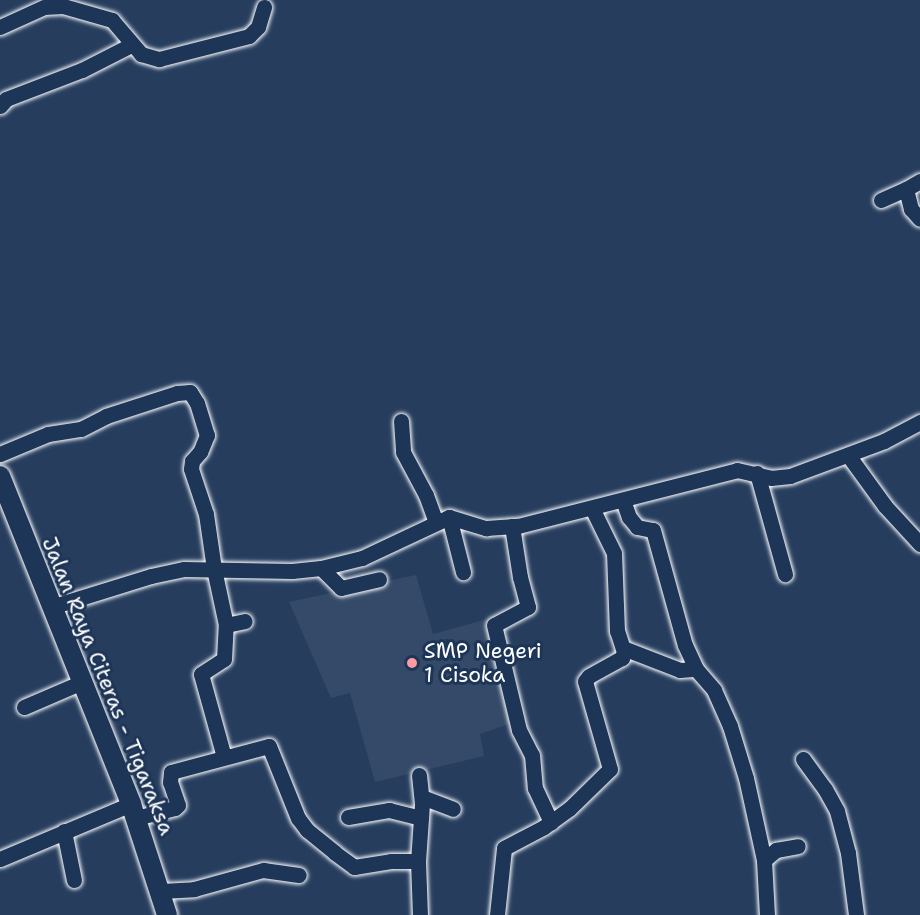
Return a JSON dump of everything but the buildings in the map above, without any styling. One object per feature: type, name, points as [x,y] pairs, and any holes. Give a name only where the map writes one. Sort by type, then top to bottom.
[{"type":"main road","name":"Jalan Raya Citeras - Tigaraksa","points":[[0,476],[134,811],[161,891],[166,915]]},
{"type":"street","points":[[0,27],[44,7],[63,6],[112,20],[131,45],[146,56],[159,59],[249,36],[258,27],[264,7]]},
{"type":"street","points":[[0,106],[6,99],[82,70],[131,45]]},
{"type":"street","points":[[881,200],[913,185],[911,209],[920,219]]},
{"type":"street","points":[[0,454],[48,434],[81,429],[106,417],[177,393],[190,392],[197,403],[207,435],[200,452],[192,461],[191,469],[206,514],[213,569],[224,609],[226,626],[224,659],[201,674],[224,757]]},
{"type":"street","points":[[401,421],[403,452],[426,495],[443,520],[463,572]]},
{"type":"street","points":[[51,608],[151,576],[184,569],[292,571],[321,568],[362,558],[443,520],[486,528],[512,526],[592,508],[737,470],[757,472],[771,478],[790,476],[848,455],[920,422]]},
{"type":"street","points":[[848,455],[885,506],[920,544]]},
{"type":"street","points":[[757,472],[785,574]]},
{"type":"street","points":[[623,500],[637,527],[652,530],[655,535],[671,601],[696,669],[714,690],[730,726],[746,778],[764,860],[767,915]]},
{"type":"street","points":[[496,915],[504,848],[550,823],[569,809],[610,769],[585,681],[589,676],[622,657],[623,648],[617,624],[614,553],[592,508]]},
{"type":"street","points":[[512,526],[520,577],[528,607],[494,625],[519,729],[532,755],[535,788],[550,823]]},
{"type":"street","points":[[321,568],[341,588],[379,579]]},
{"type":"street","points":[[226,626],[245,621]]},
{"type":"street","points":[[623,648],[680,670],[696,669]]},
{"type":"street","points":[[24,707],[82,681]]},
{"type":"street","points":[[0,859],[64,831],[134,811],[161,813],[178,805],[170,782],[171,772],[271,747],[298,818],[307,830],[354,867],[391,861],[418,861]]},
{"type":"street","points":[[803,759],[825,789],[837,812],[848,853],[856,915]]},
{"type":"street","points":[[419,775],[422,797],[418,861],[420,915]]},
{"type":"street","points":[[422,797],[453,809]]},
{"type":"street","points":[[348,818],[389,810],[421,818]]},
{"type":"street","points":[[64,831],[74,880]]},
{"type":"street","points":[[764,860],[776,850],[798,846]]},
{"type":"street","points":[[161,891],[194,889],[263,870],[299,875]]},
{"type":"shaded area","name":"SMP Negeri 1 Cisoka","points":[[416,575],[433,634],[495,617],[523,719],[480,734],[484,756],[375,782],[350,693],[331,698],[289,602]]},
{"type":"place","name":"SMP Negeri 1 Cisoka","points":[[412,663]]}]
